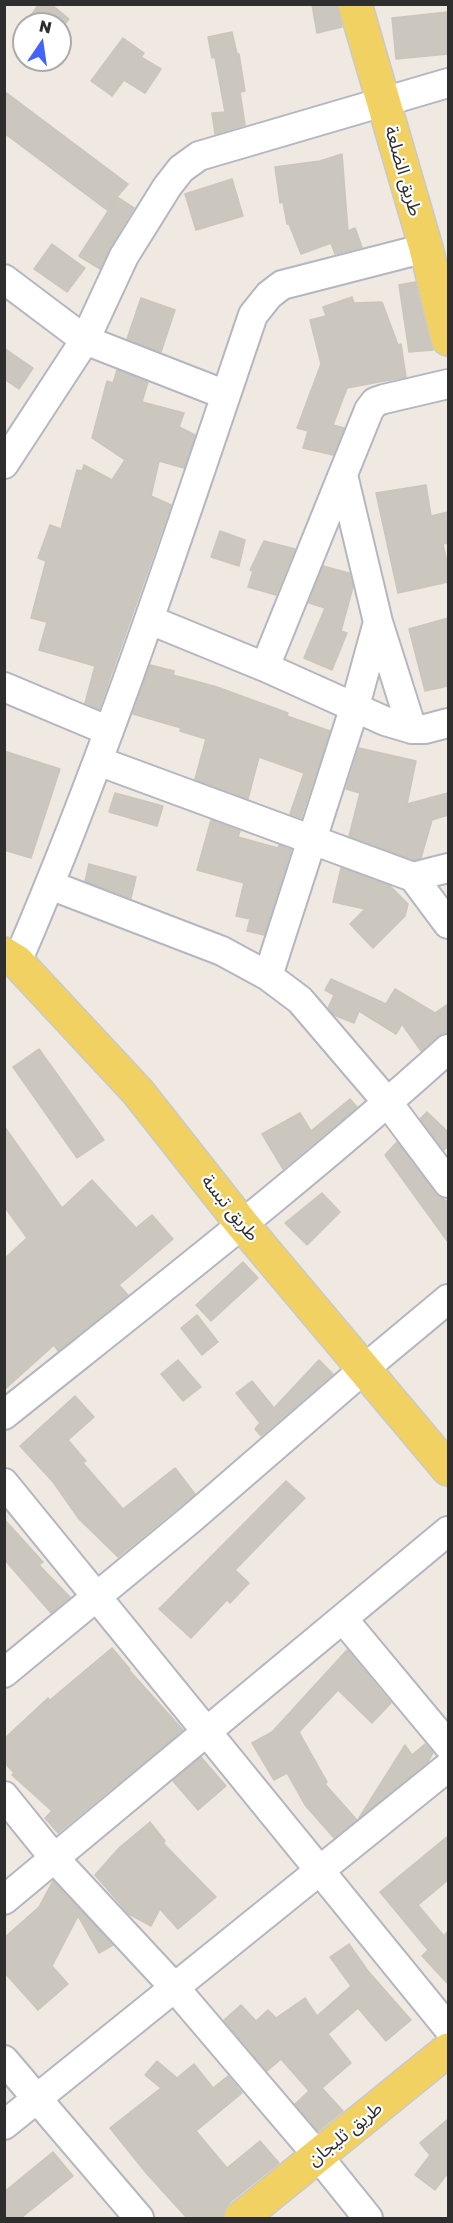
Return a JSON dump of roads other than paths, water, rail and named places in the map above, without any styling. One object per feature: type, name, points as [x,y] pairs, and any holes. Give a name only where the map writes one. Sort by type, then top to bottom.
[{"type":"main road","name":"طريق الضلعة","points":[[355,4],[426,248],[448,339]]},
{"type":"main road","name":"طريق تبسة","points":[[10,958],[138,1092],[243,1224],[448,1469]]},
{"type":"main road","name":"طريق ثليجان","points":[[241,2218],[448,2050]]},
{"type":"street","points":[[4,464],[85,340],[124,256],[167,187],[181,169],[199,156],[448,83]]},
{"type":"street","points":[[10,958],[50,885],[98,761],[150,620],[253,315],[268,295],[282,285],[426,248]]},
{"type":"street","points":[[4,279],[85,340],[226,395]]},
{"type":"street","points":[[265,667],[369,410],[375,402],[448,384]]},
{"type":"street","points":[[343,475],[378,622],[412,729]]},
{"type":"street","points":[[150,620],[265,667],[385,721],[412,729],[424,729],[448,723]]},
{"type":"street","points":[[268,976],[355,706],[378,622]]},
{"type":"street","points":[[4,687],[109,731]]},
{"type":"street","points":[[98,761],[413,877],[448,924]]},
{"type":"street","points":[[413,877],[448,868]]},
{"type":"street","points":[[50,885],[222,951],[268,976],[300,1000],[388,1104],[448,1183]]},
{"type":"street","points":[[4,1415],[243,1224],[388,1104],[448,1049]]},
{"type":"street","points":[[4,1673],[192,1518],[448,1299]]},
{"type":"street","points":[[4,1483],[448,2028]]},
{"type":"street","points":[[4,1900],[448,1531]]},
{"type":"street","points":[[343,1619],[448,1745]]},
{"type":"street","points":[[4,2125],[448,1767]]},
{"type":"street","points":[[4,1796],[55,1858],[175,1988],[368,2218]]},
{"type":"street","points":[[4,2060],[139,2218]]}]
